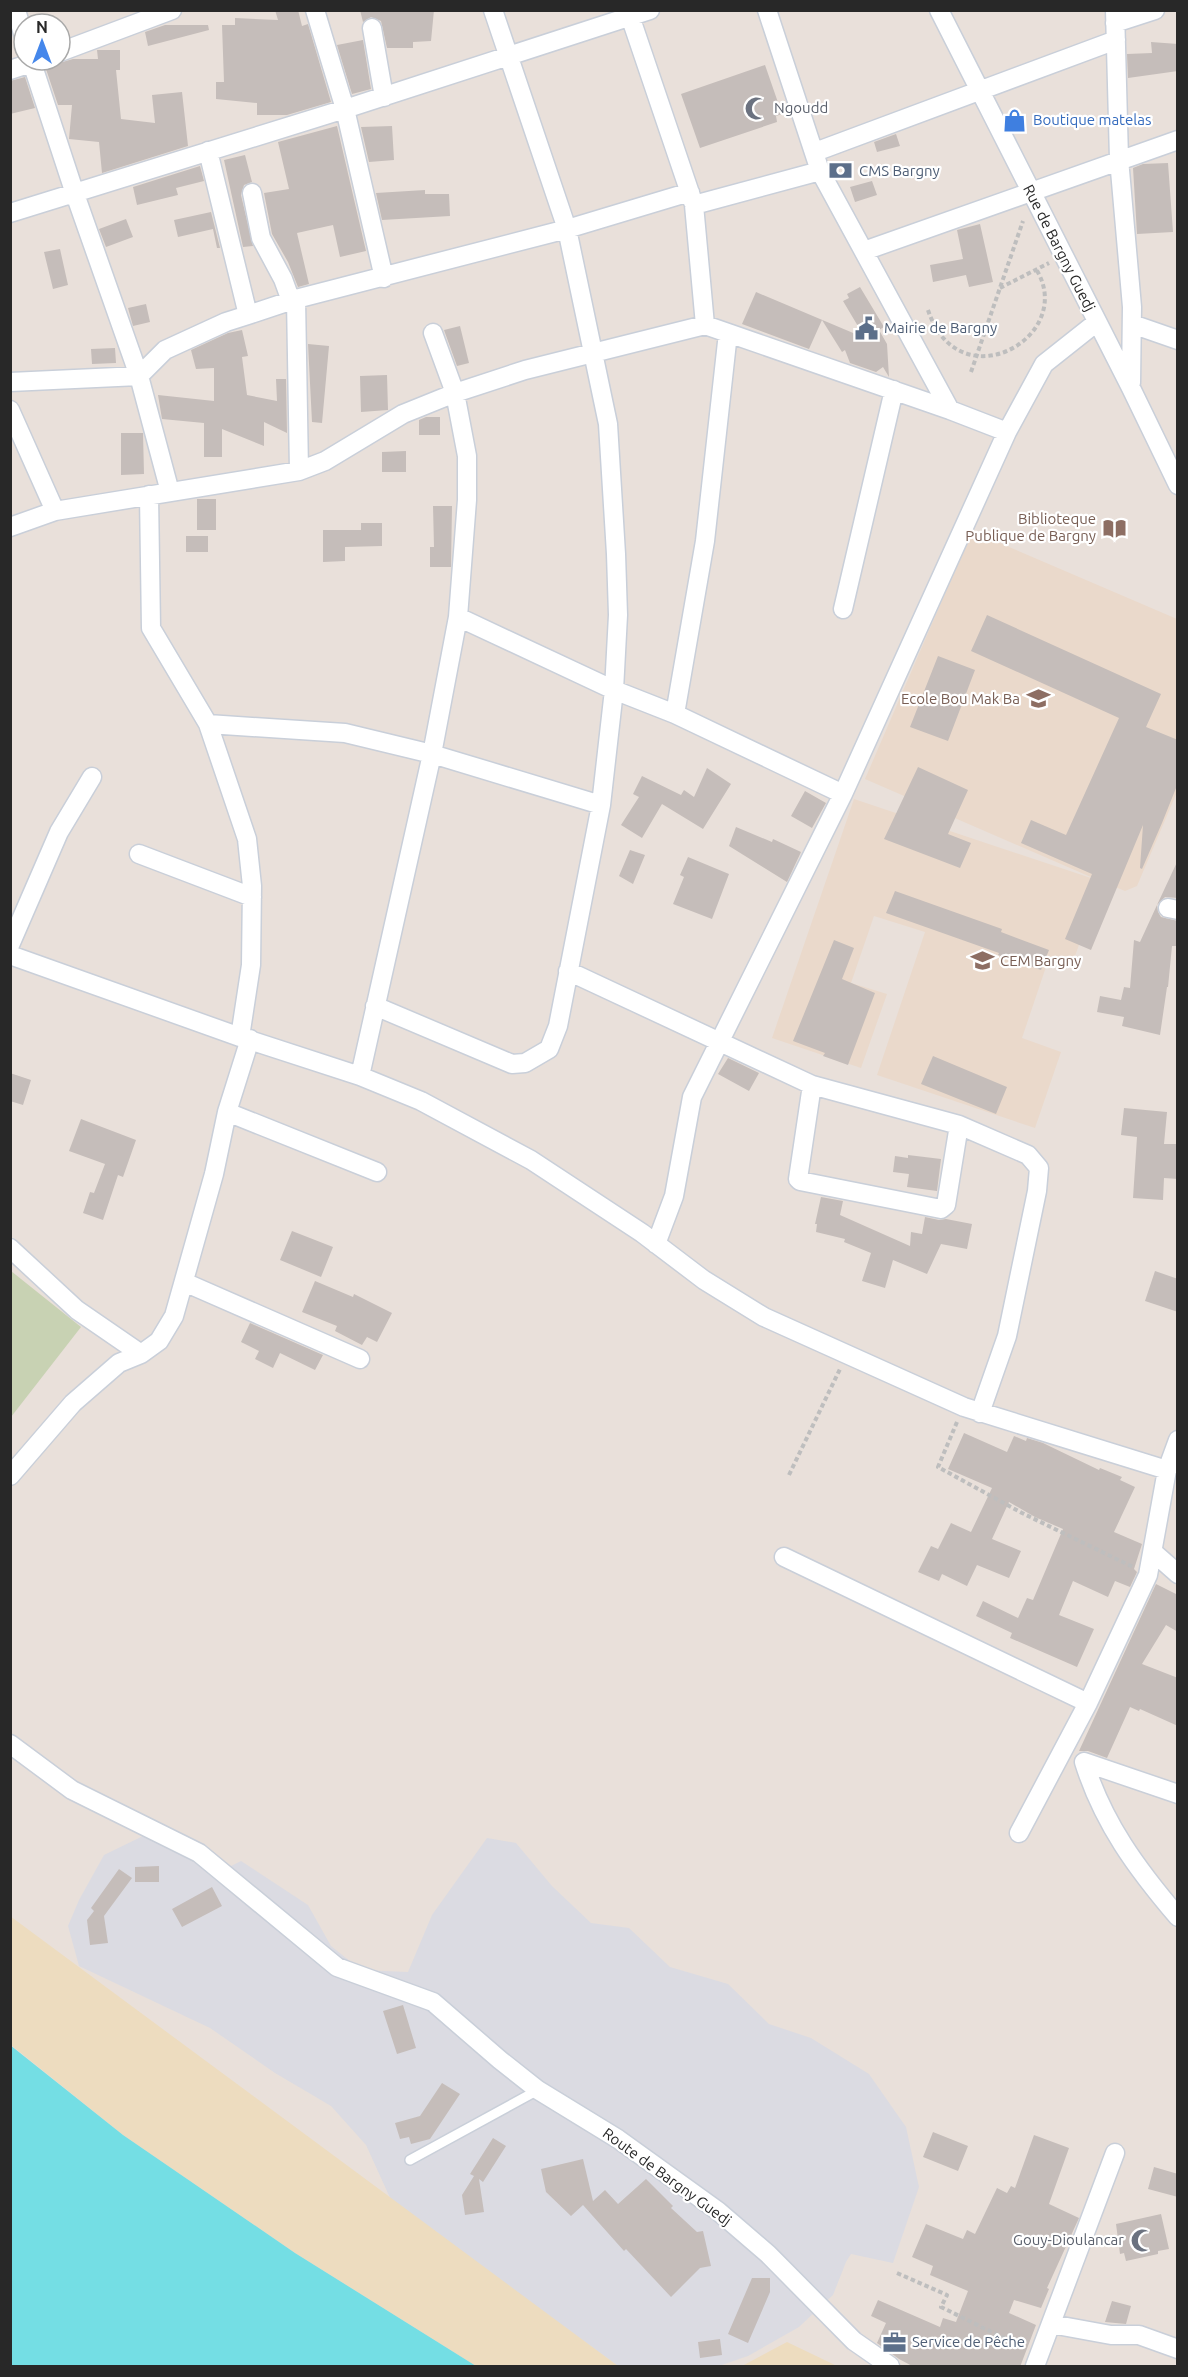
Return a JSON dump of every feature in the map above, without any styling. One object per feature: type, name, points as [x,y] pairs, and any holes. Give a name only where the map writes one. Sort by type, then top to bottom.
[{"type":"street","points":[[315,10],[345,109],[384,278]]},
{"type":"street","points":[[375,1006],[512,1064],[525,1063],[549,1049],[558,1026],[601,805],[614,690],[618,615],[608,424],[567,228],[493,10]]},
{"type":"street","points":[[10,213],[384,97],[629,14],[650,10]]},
{"type":"street","points":[[767,10],[820,171],[950,410]]},
{"type":"street","name":"Rue de Bargny Guedj","points":[[939,10],[1178,485]]},
{"type":"street","points":[[815,152],[979,91],[1115,24],[1155,10]]},
{"type":"street","points":[[72,47],[168,11]]},
{"type":"street","points":[[629,14],[692,199],[705,326]]},
{"type":"street","points":[[1115,24],[1119,159],[1132,324],[1131,388]]},
{"type":"street","points":[[372,28],[384,97]]},
{"type":"street","points":[[38,72],[75,194],[139,376],[170,492]]},
{"type":"street","points":[[864,251],[1178,140]]},
{"type":"street","points":[[208,151],[248,315]]},
{"type":"street","points":[[10,382],[139,376],[165,350],[226,322],[293,300],[384,278],[567,228],[820,171]]},
{"type":"street","points":[[252,193],[261,238],[293,300],[299,471]]},
{"type":"street","points":[[656,1244],[674,1197],[692,1097],[843,794],[1006,432],[1044,364],[1097,322]]},
{"type":"street","points":[[1132,324],[1178,340]]},
{"type":"street","points":[[10,527],[56,511],[299,471],[325,461],[403,414],[455,393],[525,370],[705,326],[894,390],[1006,432]]},
{"type":"street","points":[[360,1076],[432,754],[458,617],[467,500],[467,456],[455,393],[433,333]]},
{"type":"street","points":[[675,714],[705,541],[728,333]]},
{"type":"street","points":[[843,609],[894,390]]},
{"type":"street","points":[[10,411],[56,511]]},
{"type":"street","points":[[10,1476],[73,1403],[119,1362],[141,1354],[159,1341],[174,1316],[214,1174],[245,1038],[252,897],[247,839],[208,724],[150,628],[149,495]]},
{"type":"street","points":[[458,617],[614,690],[675,714],[843,794]]},
{"type":"street","points":[[208,724],[345,733],[432,754],[601,805]]},
{"type":"street","points":[[10,945],[59,832],[92,777]]},
{"type":"street","points":[[140,854],[252,897]]},
{"type":"street","points":[[10,955],[360,1076],[421,1101],[531,1160],[656,1244],[704,1280],[764,1317],[972,1410],[1167,1470]]},
{"type":"street","points":[[568,971],[812,1085],[959,1125],[1028,1155],[1039,1168],[1037,1191],[1007,1336],[972,1410]]},
{"type":"street","points":[[812,1085],[798,1179],[800,1181],[941,1209],[946,1205],[959,1125]]},
{"type":"street","points":[[227,1113],[376,1172]]},
{"type":"street","points":[[10,1248],[77,1310],[141,1354]]},
{"type":"street","points":[[184,1282],[360,1359]]},
{"type":"street","points":[[1019,1833],[1088,1703],[1148,1575],[1167,1470],[1178,1440]]},
{"type":"street","points":[[1167,1470],[1178,1455]]},
{"type":"street","points":[[1153,1552],[1178,1574]]},
{"type":"street","points":[[784,1557],[1088,1703]]},
{"type":"street","name":"Route de Bargny Guedj","points":[[10,1744],[72,1790],[200,1853],[337,1967],[433,2002],[538,2090],[626,2144],[718,2211],[768,2254],[854,2341],[890,2367]]},
{"type":"street","points":[[1178,1794],[1084,1762],[1092,1789],[1120,1842],[1139,1871],[1178,1917]]},
{"type":"street","points":[[1037,2361],[1114,2153]]},
{"type":"street","points":[[1051,2324],[1111,2335],[1139,2335],[1178,2349]]},
{"type":"lane","points":[[410,2160],[538,2090]]},
{"type":"path","points":[[970,372],[1023,221]]},
{"type":"path","points":[[1000,288],[1063,256]]},
{"type":"path","points":[[928,310],[938,334],[958,350],[976,355],[997,355],[1010,351],[1030,335],[1038,324],[1044,299],[1036,269]]},
{"type":"path","points":[[789,1475],[847,1355]]},
{"type":"path","points":[[972,1410],[938,1467],[1022,1513],[1148,1575]]},
{"type":"path","points":[[897,2273],[947,2295],[941,2307],[1037,2361]]},
{"type":"shaded area","points":[[972,531],[1177,619],[1177,792],[1137,886],[1125,891],[1101,881],[1072,965],[1049,958],[1022,1038],[1061,1052],[1035,1128],[877,1075],[925,932],[874,916],[851,983],[887,994],[861,1068],[772,1038],[854,799],[1100,881],[865,779]]},
{"type":"shaded area","points":[[143,1836],[215,1874],[241,1861],[308,1905],[331,1946],[361,1970],[408,1972],[432,1915],[487,1838],[516,1843],[552,1886],[591,1923],[629,1928],[670,1967],[728,1984],[769,2024],[811,2038],[869,2074],[906,2127],[919,2187],[893,2263],[851,2254],[833,2295],[799,2327],[748,2356],[719,2366],[618,2366],[391,2200],[366,2145],[331,2106],[275,2073],[210,2028],[79,1966],[68,1926],[79,1900],[104,1855]]},
{"type":"sand","points":[[10,1916],[618,2366],[476,2366],[295,2253],[123,2135],[11,2045]]},
{"type":"sand","points":[[787,2342],[837,2366],[742,2366]]},
{"type":"green space","points":[[11,1271],[81,1327],[11,1417]]},
{"type":"water","points":[[10,2045],[123,2135],[295,2253],[476,2366],[11,2366]]},
{"type":"building","points":[[275,10],[298,10],[302,26],[308,24],[331,102],[287,115],[257,115],[257,103],[216,99],[216,82],[224,82],[222,25],[235,25],[235,18],[278,20]]},
{"type":"building","points":[[360,10],[434,10],[431,41],[413,42],[413,48],[387,48],[381,21],[371,17],[363,22]]},
{"type":"building","points":[[165,25],[208,25],[209,30],[148,46],[145,32]]},
{"type":"building","points":[[363,40],[371,89],[352,94],[337,45]]},
{"type":"building","points":[[1151,42],[1178,44],[1178,71],[1128,78],[1127,54],[1152,53]]},
{"type":"building","points":[[97,50],[120,50],[120,70],[116,70],[121,119],[155,123],[152,95],[182,92],[188,146],[102,173],[99,142],[69,139],[72,105],[58,105],[47,72],[72,72],[73,59],[98,59]]},
{"type":"building","name":"Ngoudd","points":[[765,65],[782,114],[776,116],[777,122],[700,148],[681,94]]},
{"type":"building","points":[[25,77],[35,108],[10,114],[10,81]]},
{"type":"building","points":[[337,126],[366,251],[340,257],[333,225],[297,233],[309,284],[298,287],[288,262],[272,234],[264,193],[289,189],[278,142]]},
{"type":"building","points":[[392,126],[394,160],[369,162],[361,127]]},
{"type":"building","points":[[896,134],[900,146],[877,152],[874,142]]},
{"type":"building","points":[[245,155],[252,182],[244,185],[241,195],[253,246],[243,247],[224,160]]},
{"type":"building","points":[[1168,163],[1173,232],[1137,234],[1133,168],[1143,164]]},
{"type":"building","points":[[200,166],[204,181],[176,188],[178,195],[137,205],[133,187]]},
{"type":"building","points":[[872,181],[877,195],[855,202],[850,187]]},
{"type":"building","points":[[425,190],[425,194],[449,194],[450,216],[382,220],[376,193]]},
{"type":"building","points":[[211,212],[220,248],[217,248],[213,229],[178,237],[174,220]]},
{"type":"building","points":[[126,219],[133,237],[106,247],[99,229]]},
{"type":"building","points":[[980,224],[993,282],[969,287],[966,275],[933,282],[930,265],[963,259],[957,230]]},
{"type":"building","points":[[60,249],[68,285],[53,289],[44,252]]},
{"type":"building","points":[[860,287],[884,327],[879,330],[887,344],[889,377],[883,367],[876,372],[850,363],[845,350],[842,352],[822,320],[809,349],[742,324],[756,292],[865,338],[843,301],[849,298],[847,294]]},
{"type":"building","points":[[146,304],[150,322],[133,326],[128,308]]},
{"type":"building","points":[[460,326],[469,363],[457,366],[444,330]]},
{"type":"building","points":[[242,330],[248,356],[242,357],[247,395],[277,401],[276,379],[286,379],[287,433],[264,422],[264,446],[222,429],[222,457],[204,457],[204,423],[162,419],[158,395],[214,401],[214,368],[196,369],[191,350],[228,333]]},
{"type":"building","points":[[308,344],[329,346],[322,423],[312,422]]},
{"type":"building","points":[[115,348],[116,363],[92,364],[91,349]]},
{"type":"building","points":[[387,375],[388,410],[361,412],[360,376]]},
{"type":"building","points":[[426,417],[440,417],[440,435],[419,435],[419,420]]},
{"type":"building","points":[[121,433],[143,433],[144,474],[121,475]]},
{"type":"building","points":[[406,451],[406,472],[382,472],[382,452]]},
{"type":"building","points":[[197,499],[216,499],[216,530],[197,530]]},
{"type":"building","points":[[433,506],[452,506],[451,567],[430,567],[430,547],[434,547]]},
{"type":"building","points":[[361,523],[382,523],[382,546],[345,547],[345,561],[323,562],[323,530],[361,530]]},
{"type":"building","points":[[186,536],[208,536],[208,552],[186,552]]},
{"type":"building","points":[[987,615],[1161,694],[1146,727],[1178,740],[1178,783],[1162,823],[1142,869],[1140,868],[1143,825],[1091,950],[1065,939],[1092,874],[1021,843],[1031,820],[1066,835],[1119,718],[971,651]]},
{"type":"building","points":[[938,656],[975,670],[948,741],[910,727]]},
{"type":"building","points":[[918,767],[968,790],[948,834],[971,843],[960,868],[884,839]]},
{"type":"building","points":[[707,768],[731,784],[703,829],[662,804],[642,838],[621,825],[639,797],[633,794],[642,776],[681,795],[684,790],[694,797]]},
{"type":"building","points":[[805,791],[826,803],[812,828],[791,816]]},
{"type":"building","points":[[736,827],[772,842],[773,839],[801,852],[787,882],[729,846]]},
{"type":"building","points":[[630,850],[645,855],[633,884],[619,876]]},
{"type":"building","points":[[688,857],[729,874],[712,919],[673,904],[684,877],[680,875]]},
{"type":"building","points":[[1178,860],[1178,898],[1165,897],[1157,905]]},
{"type":"building","points":[[895,891],[1002,929],[1001,932],[1049,950],[1041,970],[886,913]]},
{"type":"building","points":[[1157,905],[1161,917],[1178,921],[1178,946],[1172,946],[1160,1035],[1122,1026],[1124,1017],[1097,1012],[1100,996],[1121,1000],[1124,987],[1130,988],[1134,940],[1140,942]]},
{"type":"building","points":[[834,940],[854,948],[842,979],[875,993],[848,1065],[793,1041]]},
{"type":"building","points":[[933,1056],[1007,1087],[996,1114],[921,1084]]},
{"type":"building","points":[[728,1058],[759,1073],[749,1091],[718,1074]]},
{"type":"building","points":[[10,1073],[31,1080],[23,1105],[10,1101]]},
{"type":"building","points":[[1124,1108],[1167,1112],[1164,1144],[1178,1144],[1178,1179],[1164,1178],[1163,1200],[1133,1198],[1137,1137],[1121,1135]]},
{"type":"building","points":[[81,1119],[136,1140],[123,1177],[118,1175],[103,1220],[83,1213],[90,1192],[94,1193],[105,1164],[69,1151]]},
{"type":"building","points":[[908,1155],[941,1159],[937,1191],[907,1187],[909,1174],[893,1172],[895,1156],[908,1158]]},
{"type":"building","points":[[821,1197],[843,1201],[840,1215],[910,1246],[911,1232],[922,1234],[925,1217],[972,1224],[967,1249],[941,1244],[927,1274],[893,1260],[885,1288],[862,1281],[871,1253],[844,1242],[845,1239],[816,1232],[817,1224],[815,1224]]},
{"type":"building","points":[[292,1231],[333,1247],[321,1277],[280,1260]]},
{"type":"building","points":[[1155,1271],[1178,1279],[1178,1312],[1145,1301]]},
{"type":"building","points":[[315,1281],[353,1297],[354,1294],[392,1313],[377,1342],[367,1337],[362,1345],[335,1331],[337,1326],[302,1312]]},
{"type":"building","points":[[250,1323],[323,1355],[315,1370],[280,1353],[273,1368],[255,1359],[259,1351],[241,1342]]},
{"type":"building","points":[[964,1433],[1007,1452],[1014,1436],[1026,1441],[1027,1438],[1043,1443],[1099,1470],[1100,1468],[1122,1477],[1120,1480],[1135,1487],[1114,1532],[1142,1544],[1134,1569],[1137,1572],[1130,1587],[1115,1581],[1108,1597],[1073,1581],[1059,1615],[1094,1629],[1077,1667],[1010,1638],[1012,1633],[976,1616],[983,1601],[1018,1618],[1027,1598],[1033,1600],[1063,1529],[1009,1502],[992,1539],[1021,1551],[1009,1578],[977,1565],[967,1586],[942,1574],[939,1581],[918,1572],[931,1546],[938,1549],[951,1523],[971,1532],[992,1488],[948,1469]]},
{"type":"building","points":[[1156,1584],[1178,1595],[1178,1632],[1166,1625],[1142,1664],[1178,1678],[1178,1726],[1140,1709],[1139,1711],[1130,1707],[1107,1758],[1088,1751],[1079,1751]]},
{"type":"building","points":[[159,1866],[159,1882],[135,1882],[135,1867]]},
{"type":"building","points":[[119,1869],[132,1878],[104,1916],[108,1943],[90,1945],[87,1920],[94,1911],[91,1908]]},
{"type":"building","points":[[212,1887],[222,1906],[182,1927],[172,1909]]},
{"type":"building","points":[[403,2005],[416,2048],[397,2054],[383,2011]]},
{"type":"building","points":[[442,2083],[460,2094],[430,2139],[411,2144],[409,2137],[400,2139],[395,2123],[420,2116]]},
{"type":"building","points":[[933,2132],[968,2146],[958,2171],[923,2157]]},
{"type":"building","points":[[1034,2135],[1069,2148],[1049,2204],[1079,2218],[1047,2288],[1049,2289],[1041,2308],[1014,2300],[1009,2313],[1036,2325],[1020,2367],[914,2367],[899,2359],[877,2343],[886,2323],[871,2316],[878,2300],[940,2327],[943,2318],[956,2322],[968,2291],[930,2275],[933,2266],[912,2257],[926,2224],[963,2239],[967,2230],[975,2234],[997,2188],[1007,2193],[1011,2186],[1015,2188]]},
{"type":"building","points":[[493,2138],[506,2146],[483,2182],[479,2179],[484,2212],[465,2215],[462,2195],[474,2176],[470,2174]]},
{"type":"building","points":[[583,2159],[593,2201],[605,2190],[618,2204],[646,2179],[673,2206],[671,2208],[697,2232],[703,2231],[711,2266],[700,2268],[671,2297],[626,2249],[624,2251],[583,2205],[571,2216],[546,2192],[541,2169]]},
{"type":"building","points":[[1154,2167],[1178,2174],[1178,2197],[1148,2189]]},
{"type":"building","name":"Gouy-Dioulancar","points":[[1161,2214],[1169,2249],[1158,2251],[1158,2254],[1126,2261],[1124,2253],[1120,2254],[1116,2224]]},
{"type":"building","points":[[752,2278],[770,2278],[770,2292],[748,2343],[728,2334]]},
{"type":"building","points":[[1112,2301],[1131,2306],[1126,2324],[1105,2322]]},
{"type":"building","points":[[720,2339],[722,2355],[700,2358],[698,2342]]},
{"type":"place","name":"Ngoudd","points":[[756,108]]},
{"type":"place","name":"Boutique matelas","points":[[1015,120]]},
{"type":"place","name":"CMS Bargny","points":[[841,171]]},
{"type":"place","name":"Mairie de Bargny","points":[[866,328]]},
{"type":"place","name":"Biblioteque Publique de Bargny","points":[[1114,528]]},
{"type":"place","name":"Ecole Bou Mak Ba","points":[[1038,699]]},
{"type":"place","name":"CEM Bargny","points":[[982,961]]},
{"type":"place","name":"Gouy-Dioulancar","points":[[1142,2240]]},
{"type":"place","name":"Service de Pêche","points":[[894,2342]]}]
